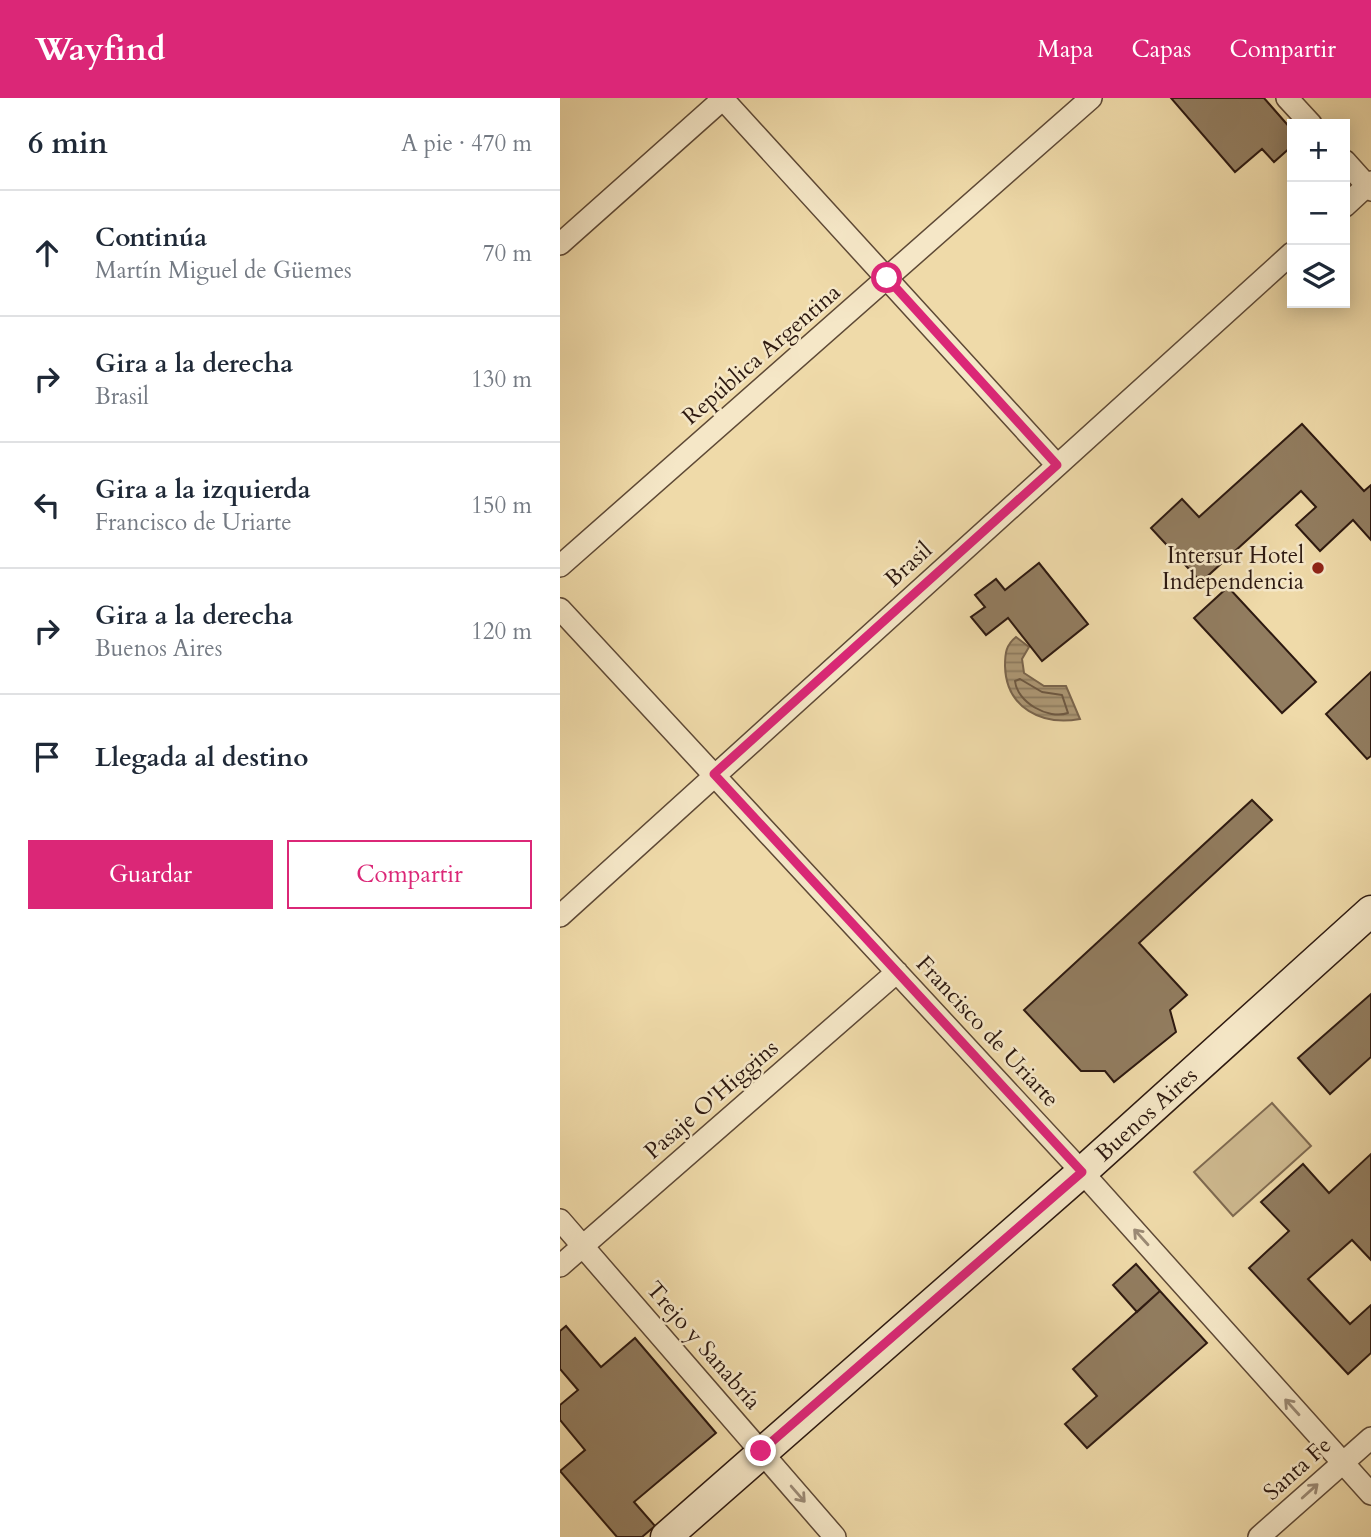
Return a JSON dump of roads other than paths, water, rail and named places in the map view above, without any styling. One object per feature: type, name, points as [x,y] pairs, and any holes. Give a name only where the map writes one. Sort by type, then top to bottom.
[{"type":"main road","name":"Buenos Aires","points":[[666,1537],[1082,1172],[1371,911]]},
{"type":"street","points":[[560,244],[723,98],[1057,465]]},
{"type":"street","name":"República Argentina","points":[[560,566],[1091,98]]},
{"type":"street","points":[[1287,98],[1306,119]]},
{"type":"street","points":[[1350,166],[1370,186],[1350,202]]},
{"type":"street","name":"Brasil","points":[[560,916],[1287,258]]},
{"type":"street","name":"Francisco de Uriarte","points":[[560,609],[1082,1172],[1371,1494]]},
{"type":"street","name":"Pasaje O'Higgins","points":[[560,1266],[897,972]]},
{"type":"street","name":"Trejo y Sanabría","points":[[560,1220],[835,1537]]},
{"type":"street","name":"Santa Fe","points":[[1259,1537],[1371,1438]]},
{"type":"water","points":[[1016,637],[1029,647],[1022,659],[1024,673],[1044,686],[1066,686],[1080,719],[1052,720],[1029,711],[1019,703],[1007,681],[1005,666],[1007,650]]},
{"type":"place","name":"Intersur Hotel Independencia","points":[[1318,568]]}]
